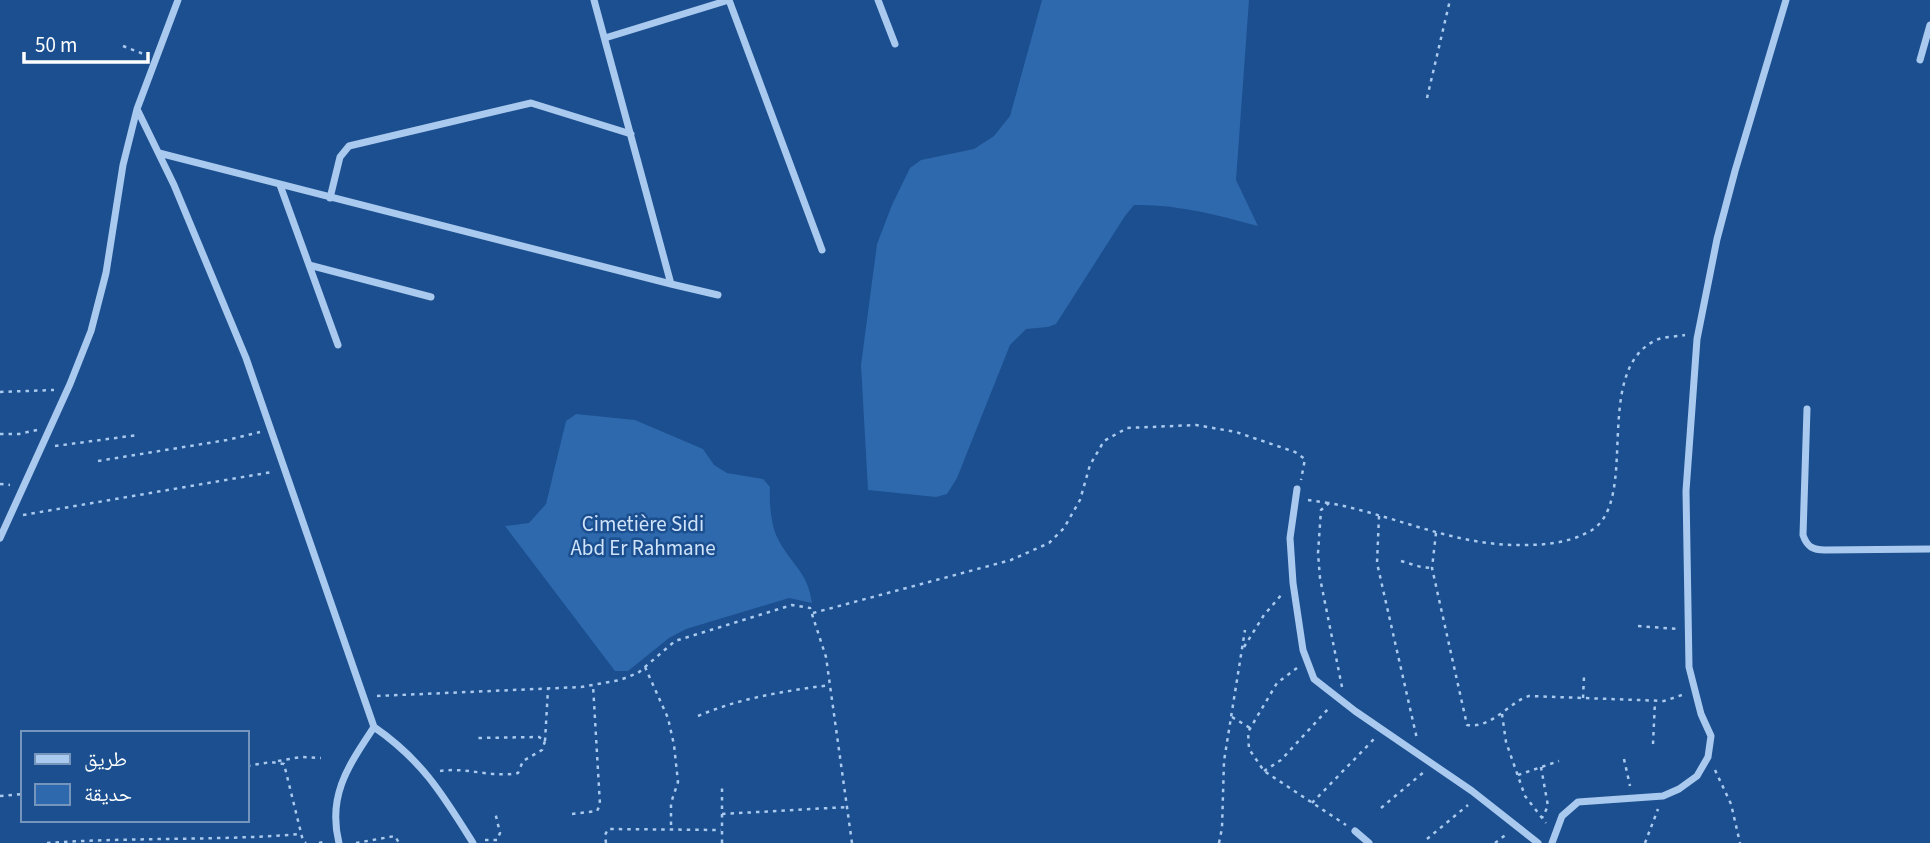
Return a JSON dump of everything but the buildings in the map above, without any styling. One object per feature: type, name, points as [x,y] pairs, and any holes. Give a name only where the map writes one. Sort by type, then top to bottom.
[{"type":"street","points":[[0,538],[68,390],[91,331],[106,273],[123,165],[137,109],[178,0]]},
{"type":"street","points":[[594,0],[671,284]]},
{"type":"street","points":[[605,38],[729,0],[822,250]]},
{"type":"street","points":[[878,0],[895,44]]},
{"type":"street","points":[[1552,843],[1562,816],[1578,802],[1663,796],[1697,776],[1708,757],[1711,736],[1701,714],[1689,667],[1688,629],[1686,491],[1698,332],[1717,239],[1735,171],[1786,0]]},
{"type":"street","points":[[1920,60],[1930,25]]},
{"type":"street","points":[[330,198],[340,156],[349,146],[531,103],[631,134]]},
{"type":"street","points":[[137,109],[221,295],[374,727],[395,741],[427,773],[472,842]]},
{"type":"street","points":[[159,153],[718,295]]},
{"type":"street","points":[[280,185],[338,345]]},
{"type":"street","points":[[309,265],[431,298]]},
{"type":"street","points":[[1807,409],[1803,535],[1809,547],[1825,550],[1930,549]]},
{"type":"street","points":[[1297,489],[1290,538],[1293,583],[1303,649],[1314,679],[1479,796],[1538,843]]},
{"type":"street","points":[[339,843],[334,821],[342,783],[374,727]]},
{"type":"street","points":[[1355,831],[1369,843]]},
{"type":"path","points":[[1427,98],[1450,0]]},
{"type":"path","points":[[123,46],[156,59]]},
{"type":"path","points":[[1295,499],[1329,503],[1436,532],[1495,544],[1526,545],[1567,541],[1594,528],[1604,517],[1613,494],[1621,391],[1628,371],[1641,349],[1657,339],[1698,332]]},
{"type":"path","points":[[0,392],[68,390]]},
{"type":"path","points":[[813,614],[1011,561],[1049,543],[1064,528],[1080,500],[1090,465],[1104,441],[1128,428],[1196,425],[1236,432],[1295,452],[1305,459],[1303,475],[1297,489]]},
{"type":"path","points":[[0,434],[19,434],[51,427]]},
{"type":"path","points":[[98,461],[227,440],[270,429]]},
{"type":"path","points":[[41,448],[138,435]]},
{"type":"path","points":[[9,517],[284,470]]},
{"type":"path","points":[[1329,503],[1321,510],[1318,553],[1320,578],[1346,704]]},
{"type":"path","points":[[1379,516],[1377,563],[1421,757]]},
{"type":"path","points":[[1436,532],[1432,568],[1467,725],[1475,726],[1502,714],[1518,699],[1529,696],[1655,701],[1672,699],[1694,690]]},
{"type":"path","points":[[1401,561],[1432,568]]},
{"type":"path","points":[[1242,651],[1264,615],[1293,583]]},
{"type":"path","points":[[363,696],[548,689],[620,680],[638,673],[675,641],[792,605],[810,608],[826,657],[852,843]]},
{"type":"path","points":[[1638,626],[1688,629]]},
{"type":"path","points":[[1219,843],[1224,761],[1245,630]]},
{"type":"path","points":[[1307,660],[1277,683],[1248,732],[1249,749],[1264,771],[1355,831]]},
{"type":"path","points":[[645,667],[668,718],[674,745],[678,782],[670,803],[671,829]]},
{"type":"path","points":[[1583,699],[1584,677]]},
{"type":"path","points":[[572,814],[597,811],[600,806],[593,685]]},
{"type":"path","points":[[698,716],[718,707],[782,691],[830,685]]},
{"type":"path","points":[[427,773],[455,769],[503,776],[518,773],[523,761],[542,750],[545,741],[548,689]]},
{"type":"path","points":[[1264,771],[1280,761],[1338,698]]},
{"type":"path","points":[[1653,744],[1655,701]]},
{"type":"path","points":[[1502,714],[1506,742],[1525,796],[1555,834]]},
{"type":"path","points":[[1231,716],[1250,728]]},
{"type":"path","points":[[1312,803],[1383,730]]},
{"type":"path","points":[[476,738],[539,737],[545,741]]},
{"type":"path","points":[[248,766],[301,757],[321,758]]},
{"type":"path","points":[[1708,757],[1731,804],[1740,843]]},
{"type":"path","points":[[1624,759],[1633,799]]},
{"type":"path","points":[[1518,775],[1559,761]]},
{"type":"path","points":[[271,762],[284,764],[304,842]]},
{"type":"path","points":[[1381,808],[1433,764]]},
{"type":"path","points":[[1541,767],[1548,806],[1542,818]]},
{"type":"path","points":[[722,786],[722,843]]},
{"type":"path","points":[[0,796],[21,794]]},
{"type":"path","points":[[1427,839],[1479,796]]},
{"type":"path","points":[[1645,843],[1663,796]]},
{"type":"path","points":[[722,814],[848,807]]},
{"type":"path","points":[[495,811],[500,833],[497,840]]},
{"type":"path","points":[[1495,843],[1516,827]]},
{"type":"path","points":[[605,843],[608,829],[721,830]]},
{"type":"path","points":[[47,843],[94,839],[240,839],[301,834]]},
{"type":"path","points":[[356,843],[395,836],[399,843]]},
{"type":"path","points":[[472,842],[497,840],[501,843]]},
{"type":"green space","points":[[1042,0],[1249,0],[1236,180],[1258,226],[1181,208],[1134,205],[1056,324],[1026,329],[1010,345],[957,478],[947,494],[936,497],[868,490],[861,365],[877,244],[910,168],[921,160],[974,149],[994,136],[1010,116]]},
{"type":"green space","name":"Cimetière Sidi Abd Er Rahmane","points":[[576,414],[635,420],[703,449],[714,465],[727,473],[763,479],[770,487],[771,515],[776,535],[807,584],[812,603],[789,598],[686,629],[669,638],[628,671],[615,671],[505,526],[529,523],[546,504],[566,421]]}]
